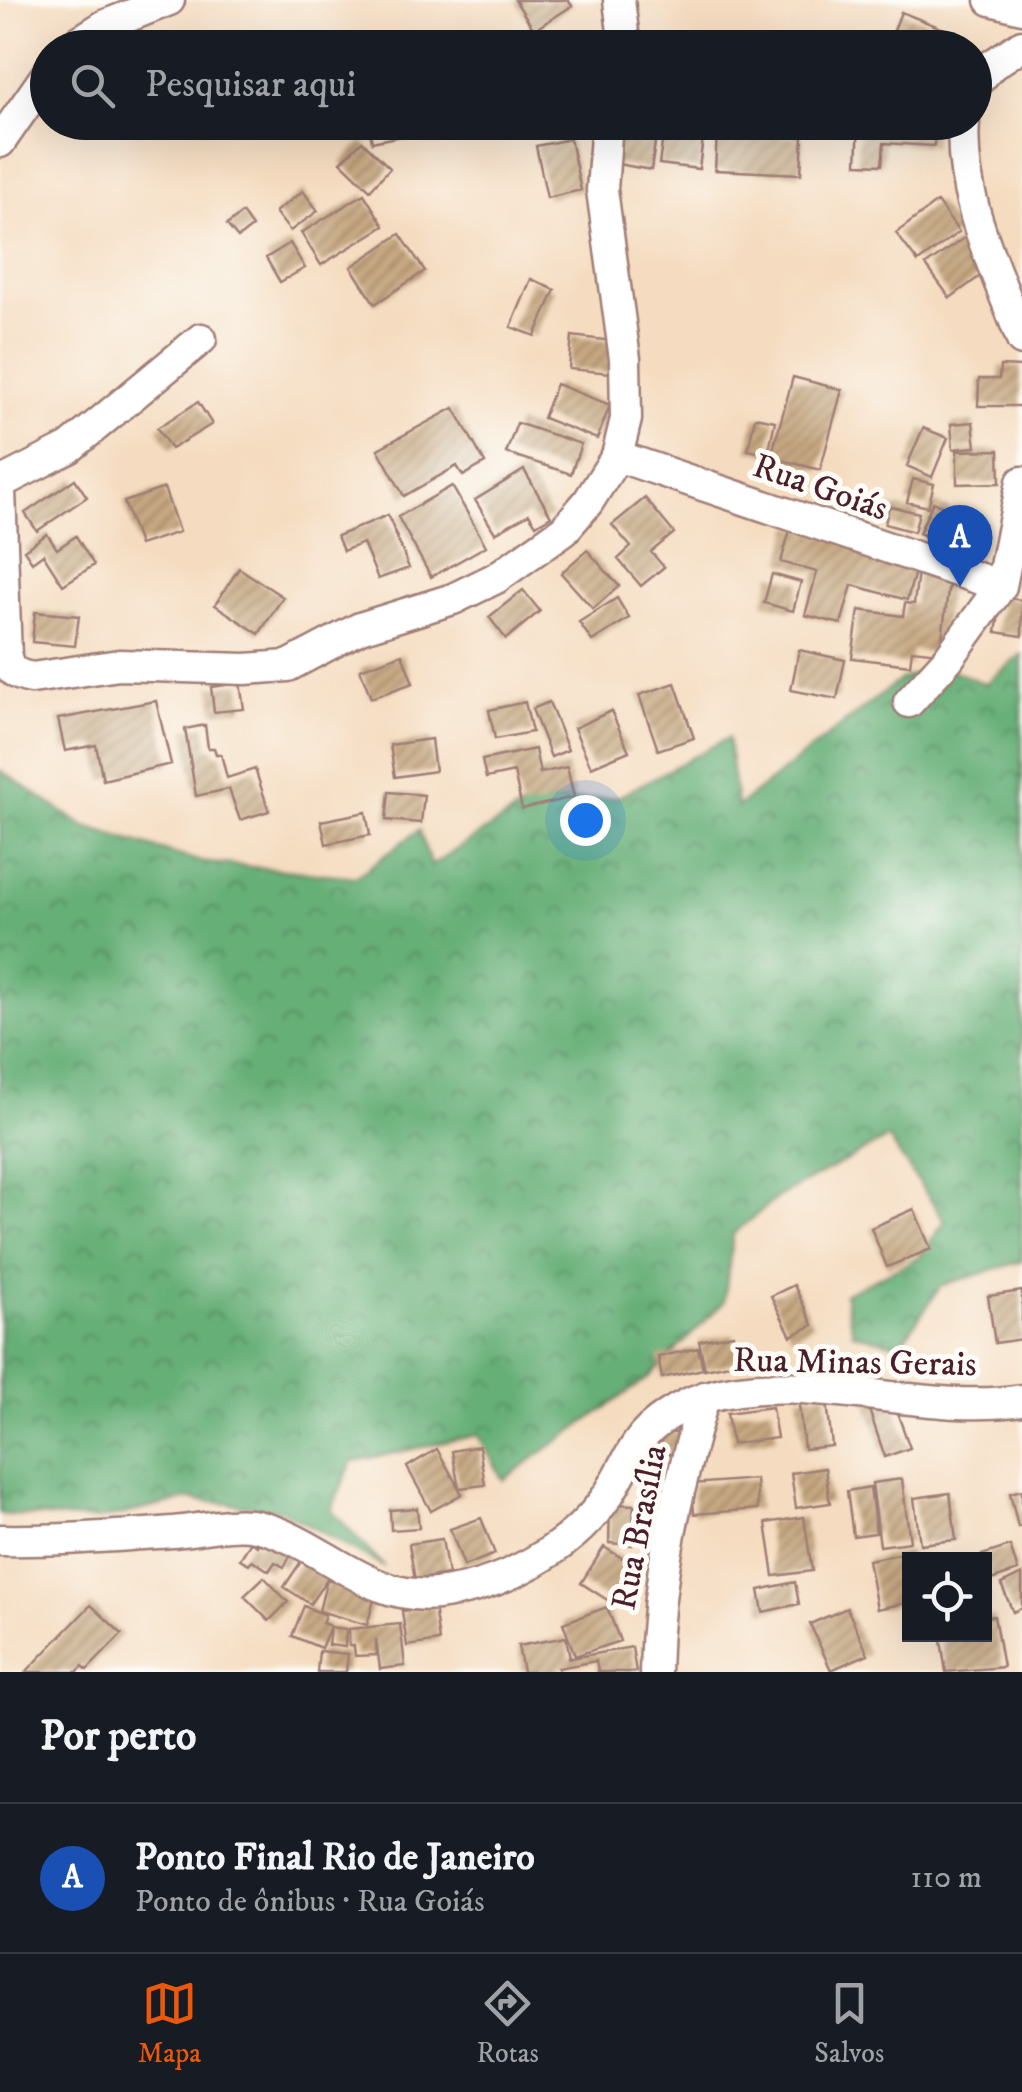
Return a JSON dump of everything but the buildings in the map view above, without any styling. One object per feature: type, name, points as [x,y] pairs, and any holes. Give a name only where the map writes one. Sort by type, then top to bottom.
[{"type":"street","points":[[98,30],[169,0]]},
{"type":"street","points":[[619,0],[623,30]]},
{"type":"street","points":[[990,0],[1022,8]]},
{"type":"street","points":[[992,64],[1022,45]]},
{"type":"street","points":[[0,142],[30,99]]},
{"type":"street","points":[[201,339],[69,448],[0,486],[6,657],[10,669],[19,676],[32,678],[119,665],[245,669],[288,666],[360,628],[453,599],[496,578],[564,530],[588,502],[617,456],[626,419],[626,360],[602,190],[606,140]]},
{"type":"street","points":[[963,140],[972,205],[1022,340]]},
{"type":"street","name":"Rua Goiás","points":[[617,456],[1001,586]]},
{"type":"street","points":[[909,702],[948,659],[1001,586],[1022,482]]},
{"type":"street","name":"Rua Minas Gerais","points":[[0,1540],[57,1540],[252,1525],[296,1538],[353,1575],[390,1590],[434,1595],[490,1584],[551,1552],[606,1498],[640,1439],[672,1413],[704,1397],[752,1388],[960,1402],[1022,1400]]},
{"type":"street","name":"Rua Brasília","points":[[655,1672],[656,1608],[667,1538],[704,1397]]},
{"type":"green space","points":[[1022,654],[1022,1261],[941,1286],[900,1345],[853,1333],[844,1294],[920,1257],[945,1221],[888,1138],[778,1197],[733,1234],[724,1302],[648,1378],[503,1480],[478,1435],[352,1462],[331,1510],[384,1567],[281,1510],[188,1499],[97,1520],[0,1514],[0,770],[85,827],[201,862],[356,877],[419,830],[431,866],[527,804],[618,797],[728,738],[737,807],[901,679],[942,666],[985,684]]},
{"type":"place","name":"Ponto Final Rio de Janeiro","points":[[960,587]]}]
